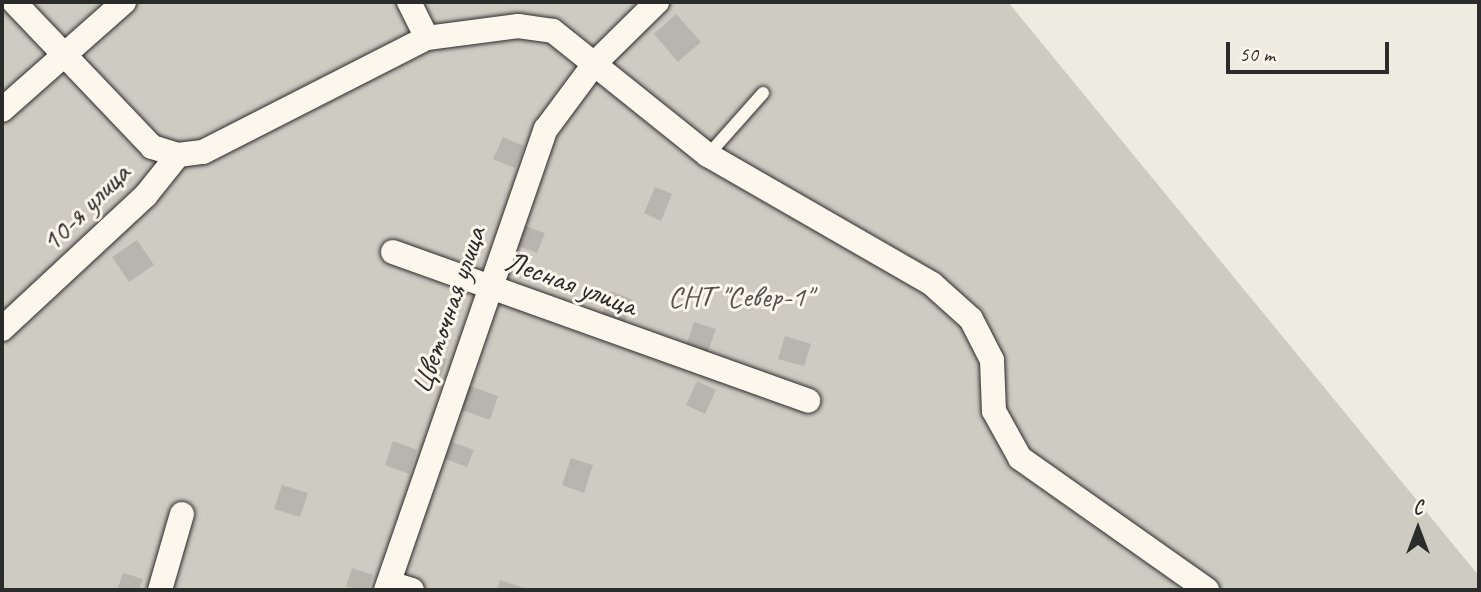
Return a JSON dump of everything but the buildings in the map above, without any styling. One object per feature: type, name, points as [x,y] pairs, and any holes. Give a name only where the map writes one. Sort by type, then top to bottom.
[{"type":"street","points":[[14,2],[152,147],[178,155],[203,152],[428,38],[530,28],[553,31],[708,155],[932,284],[971,319],[992,360],[994,411],[1020,458],[1207,590]]},
{"type":"street","points":[[2,110],[124,2]]},
{"type":"street","points":[[409,2],[428,38]]},
{"type":"street","name":"Цветочная улица","points":[[396,588],[487,287],[546,129],[595,63],[657,2]]},
{"type":"street","name":"10-я улица","points":[[2,329],[146,195],[178,155]]},
{"type":"street","name":"Лесная улица","points":[[393,252],[808,401]]},
{"type":"street","points":[[160,590],[182,514]]},
{"type":"lane","points":[[708,155],[763,93]]},
{"type":"green space","name":"СНТ \"Север-1\"","points":[[2,2],[1008,2],[1479,576],[1479,590],[2,590]]}]
